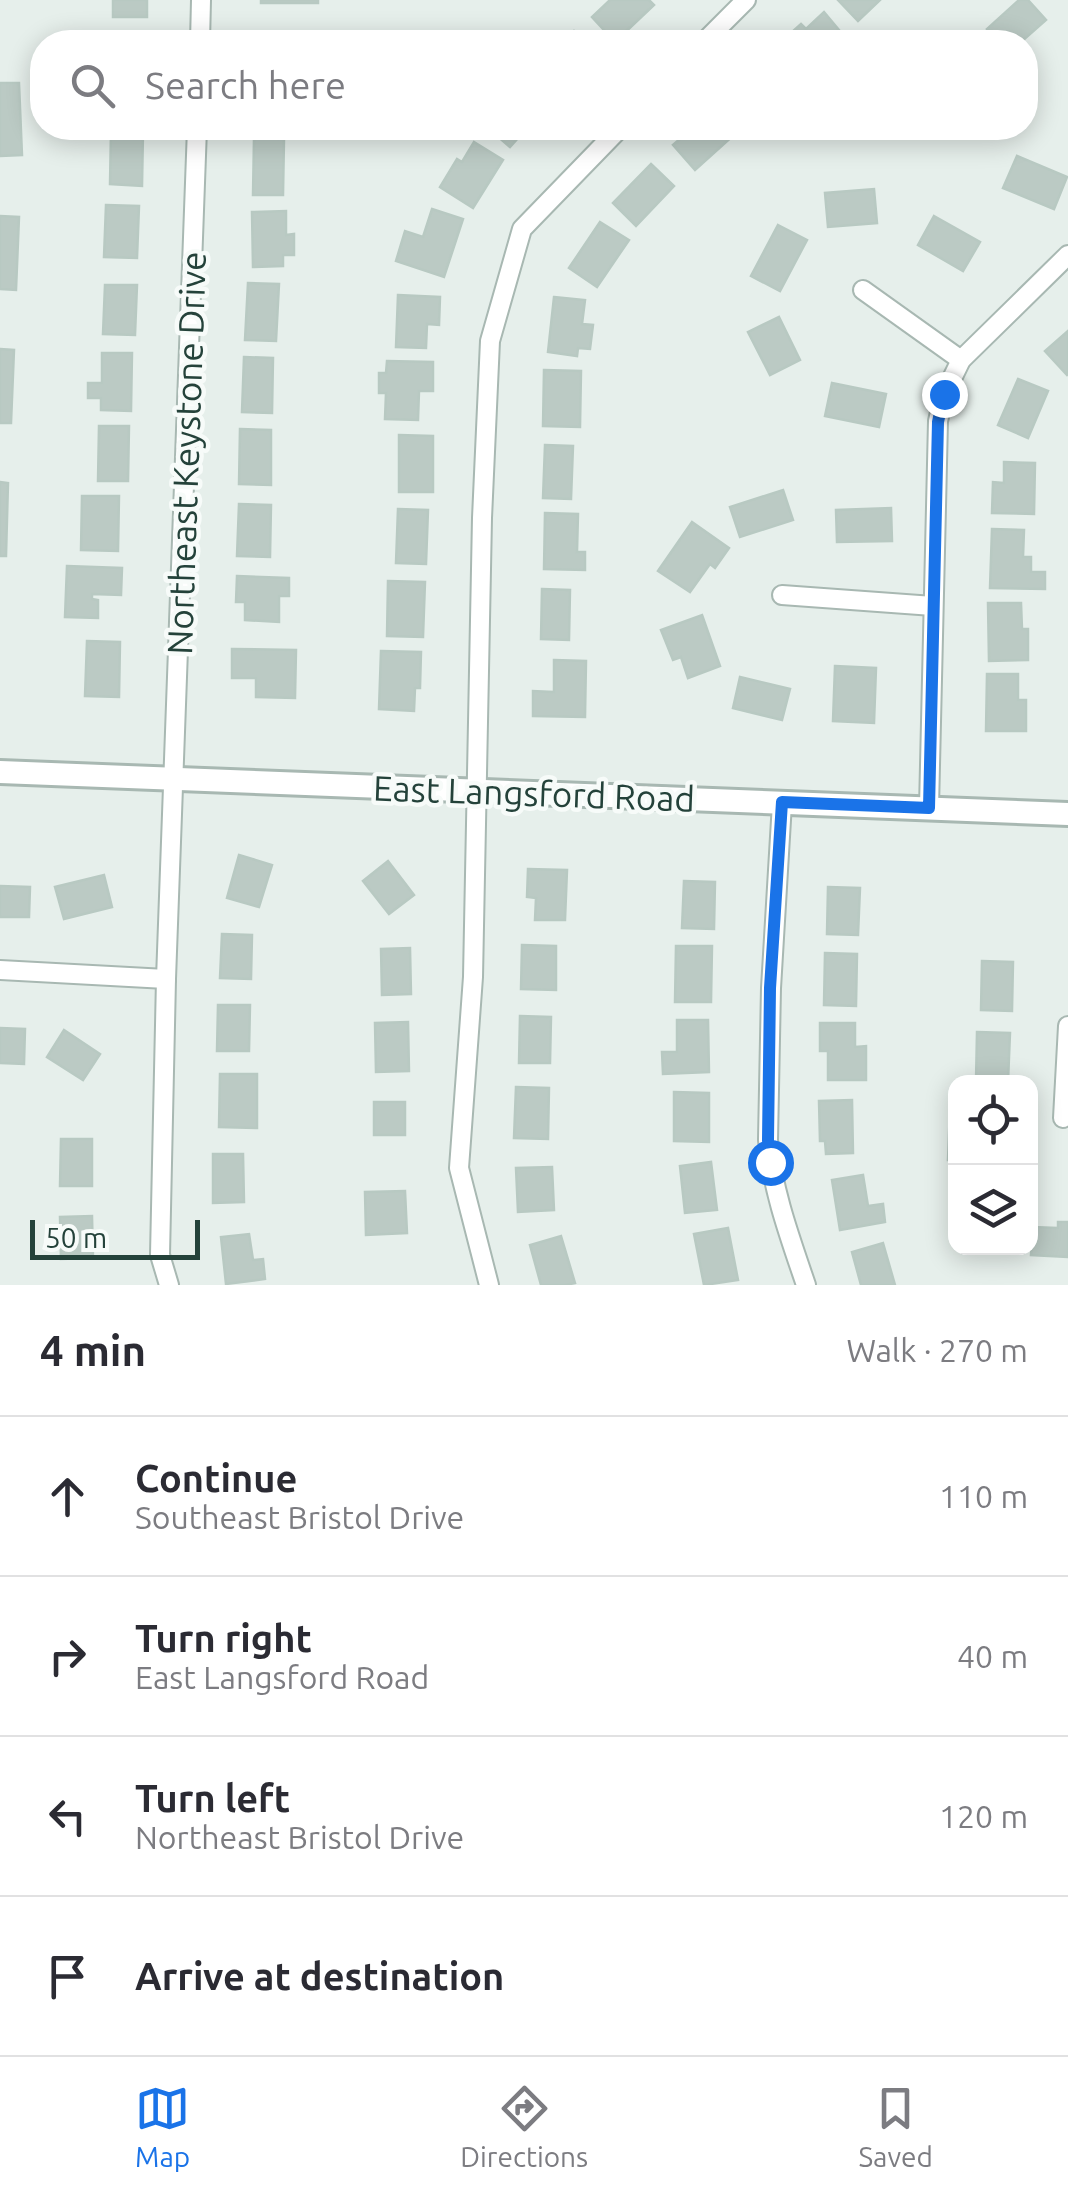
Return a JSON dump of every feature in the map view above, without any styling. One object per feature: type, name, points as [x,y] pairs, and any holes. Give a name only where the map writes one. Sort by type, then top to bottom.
[{"type":"street","points":[[201,30],[202,0]]},
{"type":"street","points":[[716,30],[746,0]]},
{"type":"street","name":"Northeast Keystone Drive","points":[[168,1285],[160,1255],[166,979],[197,140]]},
{"type":"street","points":[[489,1285],[459,1168],[473,977],[482,518],[490,341],[522,229],[608,140]]},
{"type":"street","points":[[929,808],[938,422],[944,394],[961,360],[1068,255]]},
{"type":"street","points":[[862,290],[961,360]]},
{"type":"street","points":[[782,595],[933,606]]},
{"type":"street","name":"East Langsford Road","points":[[0,772],[1068,814]]},
{"type":"street","points":[[782,802],[770,988],[768,1140],[770,1162],[806,1285]]},
{"type":"street","points":[[0,970],[166,979]]},
{"type":"street","points":[[1063,1118],[1068,1026]]},
{"type":"building","points":[[113,0],[147,0],[147,17],[113,17]]},
{"type":"building","points":[[318,0],[318,3],[261,3]]},
{"type":"building","points":[[610,0],[649,0],[654,5],[628,30],[604,30],[592,17]]},
{"type":"building","points":[[838,0],[880,0],[858,21]]},
{"type":"building","points":[[1019,0],[1028,0],[1046,20],[1035,30],[987,29]]},
{"type":"building","points":[[824,12],[839,30],[794,30],[801,24],[806,29]]},
{"type":"building","points":[[0,83],[19,83],[22,155],[0,156]]},
{"type":"building","points":[[111,140],[143,140],[142,186],[110,184]]},
{"type":"building","points":[[254,140],[284,140],[283,195],[253,195]]},
{"type":"building","points":[[679,140],[728,140],[695,170],[673,145]]},
{"type":"building","points":[[474,142],[503,160],[473,208],[440,187],[457,159],[462,162]]},
{"type":"building","points":[[1017,156],[1067,177],[1054,209],[1003,188]]},
{"type":"building","points":[[651,164],[674,186],[636,226],[613,203]]},
{"type":"building","points":[[874,189],[877,223],[828,227],[825,193]]},
{"type":"building","points":[[106,205],[139,206],[137,258],[104,257]]},
{"type":"building","points":[[432,209],[463,219],[444,277],[396,261],[405,231],[423,237]]},
{"type":"building","points":[[286,211],[286,235],[294,234],[294,255],[283,255],[283,266],[253,267],[252,212]]},
{"type":"building","points":[[0,216],[19,217],[16,290],[0,289]]},
{"type":"building","points":[[934,216],[980,242],[963,271],[918,245]]},
{"type":"building","points":[[600,222],[629,240],[597,287],[569,268]]},
{"type":"building","points":[[778,225],[807,240],[780,291],[751,276]]},
{"type":"building","points":[[248,283],[279,284],[276,341],[245,340]]},
{"type":"building","points":[[105,285],[137,285],[135,335],[103,334]]},
{"type":"building","points":[[398,295],[440,297],[439,325],[427,324],[426,348],[396,347]]},
{"type":"building","points":[[554,297],[585,300],[582,324],[593,325],[590,349],[578,348],[577,356],[548,352]]},
{"type":"building","points":[[779,317],[800,360],[770,375],[748,332]]},
{"type":"building","points":[[1068,331],[1068,374],[1067,375],[1045,351]]},
{"type":"building","points":[[0,349],[14,350],[11,423],[0,423]]},
{"type":"building","points":[[102,353],[132,353],[131,411],[101,410],[101,398],[88,398],[88,383],[102,383]]},
{"type":"building","points":[[244,357],[273,358],[272,413],[242,412]]},
{"type":"building","points":[[387,361],[433,362],[433,391],[419,391],[418,420],[385,419],[386,393],[379,393],[379,373],[386,373]]},
{"type":"building","points":[[544,370],[581,371],[580,427],[543,426]]},
{"type":"building","points":[[1018,379],[1048,391],[1028,438],[998,425]]},
{"type":"building","points":[[832,383],[886,394],[879,427],[825,416]]},
{"type":"building","points":[[99,426],[129,426],[128,481],[98,481]]},
{"type":"building","points":[[240,429],[271,430],[271,485],[239,484]]},
{"type":"building","points":[[399,435],[433,436],[433,492],[399,492]]},
{"type":"building","points":[[545,445],[573,446],[571,499],[543,498]]},
{"type":"building","points":[[1004,462],[1035,463],[1034,514],[992,513],[993,482],[1004,483]]},
{"type":"building","points":[[0,482],[8,483],[6,556],[0,556]]},
{"type":"building","points":[[783,490],[793,520],[740,537],[730,507]]},
{"type":"building","points":[[82,496],[119,496],[118,551],[81,550]]},
{"type":"building","points":[[239,504],[271,505],[270,557],[237,556]]},
{"type":"building","points":[[891,508],[892,541],[837,542],[836,510]]},
{"type":"building","points":[[398,509],[428,510],[426,564],[396,563]]},
{"type":"building","points":[[545,513],[578,514],[577,552],[585,552],[585,570],[544,569]]},
{"type":"building","points":[[692,522],[729,548],[715,568],[710,564],[690,592],[658,571]]},
{"type":"building","points":[[992,529],[1024,530],[1023,557],[1031,557],[1031,572],[1045,572],[1045,589],[990,588]]},
{"type":"building","points":[[67,566],[122,568],[121,595],[92,594],[92,599],[98,600],[98,618],[65,617]]},
{"type":"building","points":[[237,576],[289,578],[289,596],[279,596],[279,622],[245,620],[245,602],[236,602]]},
{"type":"building","points":[[388,581],[425,582],[423,637],[387,636]]},
{"type":"building","points":[[542,589],[570,590],[569,640],[541,639]]},
{"type":"building","points":[[988,603],[1021,603],[1022,629],[1028,629],[1028,660],[989,661]]},
{"type":"building","points":[[702,615],[720,666],[688,678],[681,657],[673,660],[661,630]]},
{"type":"building","points":[[87,641],[120,642],[119,697],[85,696]]},
{"type":"building","points":[[232,649],[296,650],[295,698],[256,697],[256,678],[232,678]]},
{"type":"building","points":[[381,651],[421,652],[420,688],[415,688],[414,711],[379,709]]},
{"type":"building","points":[[554,660],[586,661],[585,717],[533,716],[533,691],[554,692]]},
{"type":"building","points":[[835,666],[876,668],[874,723],[833,721]]},
{"type":"building","points":[[987,674],[1018,674],[1018,700],[1026,700],[1026,731],[986,731]]},
{"type":"building","points":[[740,677],[790,689],[782,720],[733,708]]},
{"type":"building","points":[[239,855],[272,865],[259,907],[227,898]]},
{"type":"building","points":[[388,861],[414,895],[389,914],[363,881]]},
{"type":"building","points":[[528,869],[567,870],[565,920],[535,920],[536,898],[527,897]]},
{"type":"building","points":[[104,875],[112,907],[64,919],[55,887]]},
{"type":"building","points":[[684,881],[715,882],[714,929],[682,928]]},
{"type":"building","points":[[0,886],[30,887],[29,917],[0,917]]},
{"type":"building","points":[[828,887],[860,888],[858,935],[827,934]]},
{"type":"building","points":[[222,934],[252,935],[251,979],[220,978]]},
{"type":"building","points":[[522,945],[556,946],[556,990],[521,989]]},
{"type":"building","points":[[676,946],[712,946],[711,1002],[675,1002]]},
{"type":"building","points":[[410,948],[411,994],[382,995],[381,949]]},
{"type":"building","points":[[825,953],[857,954],[856,1006],[824,1005]]},
{"type":"building","points":[[982,961],[1013,962],[1012,1011],[981,1010]]},
{"type":"building","points":[[218,1005],[250,1005],[249,1051],[217,1051]]},
{"type":"building","points":[[520,1016],[551,1017],[550,1063],[519,1063]]},
{"type":"building","points":[[677,1020],[708,1020],[709,1072],[663,1074],[662,1052],[677,1052]]},
{"type":"building","points":[[408,1022],[409,1071],[376,1072],[375,1023]]},
{"type":"building","points":[[820,1023],[855,1023],[855,1047],[866,1046],[866,1080],[828,1080],[828,1051],[820,1051]]},
{"type":"building","points":[[0,1028],[25,1029],[24,1064],[0,1063]]},
{"type":"building","points":[[64,1030],[100,1054],[83,1080],[47,1057]]},
{"type":"building","points":[[977,1032],[1010,1033],[1008,1075],[976,1075]]},
{"type":"building","points":[[220,1074],[257,1074],[257,1128],[219,1127]]},
{"type":"building","points":[[516,1087],[549,1088],[548,1139],[514,1138]]},
{"type":"building","points":[[674,1092],[709,1093],[709,1142],[674,1141]]},
{"type":"building","points":[[852,1100],[853,1153],[826,1154],[825,1141],[820,1141],[819,1101]]},
{"type":"building","points":[[374,1102],[405,1102],[405,1135],[374,1135]]},
{"type":"building","points":[[61,1139],[92,1139],[92,1186],[60,1186]]},
{"type":"building","points":[[213,1154],[243,1154],[244,1202],[213,1203]]},
{"type":"building","points":[[711,1162],[717,1210],[685,1213],[680,1166]]},
{"type":"building","points":[[552,1167],[554,1210],[518,1212],[516,1168]]},
{"type":"building","points":[[863,1175],[868,1206],[883,1204],[885,1222],[840,1230],[832,1180]]},
{"type":"building","points":[[405,1191],[407,1233],[366,1235],[365,1192]]},
{"type":"building","points":[[92,1216],[93,1258],[61,1259],[60,1217]]},
{"type":"building","points":[[1058,1222],[1068,1222],[1068,1257],[1031,1255],[1038,1255],[1038,1227],[1058,1228]]},
{"type":"building","points":[[728,1228],[738,1280],[704,1285],[694,1234]]},
{"type":"building","points":[[249,1234],[253,1260],[263,1259],[265,1279],[226,1284],[221,1237]]},
{"type":"building","points":[[561,1236],[575,1283],[541,1285],[530,1245]]},
{"type":"building","points":[[883,1243],[895,1285],[861,1285],[852,1252]]},
{"type":"route","points":[[770,1162],[770,988],[782,802],[929,808],[938,422],[944,394]]}]
